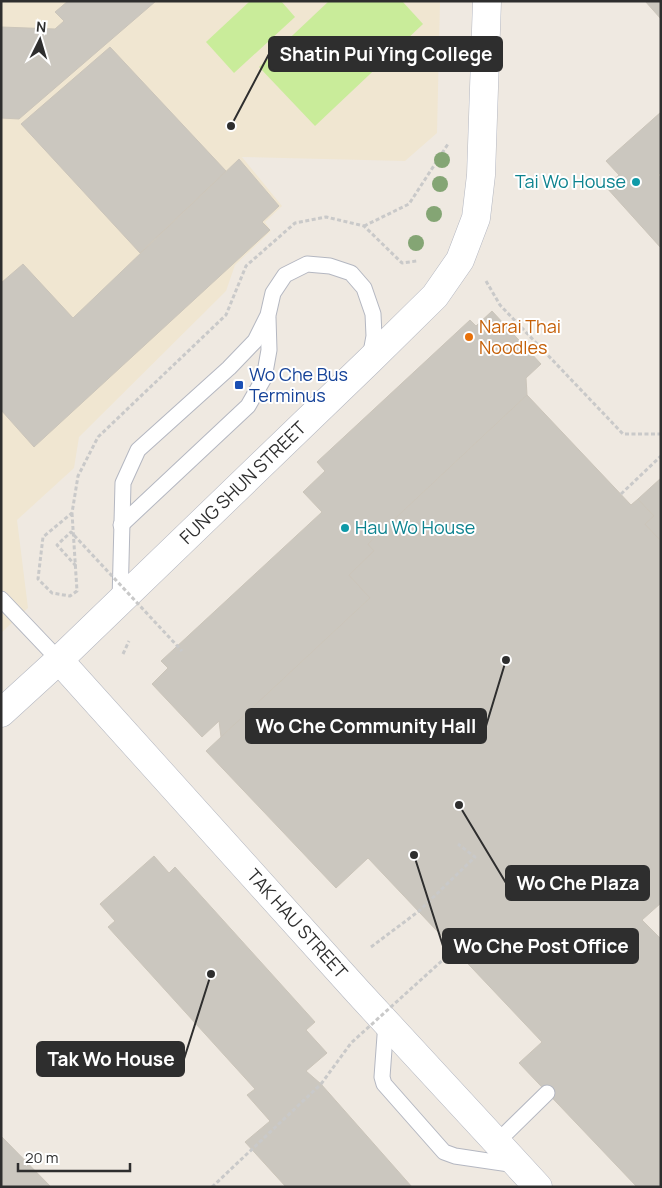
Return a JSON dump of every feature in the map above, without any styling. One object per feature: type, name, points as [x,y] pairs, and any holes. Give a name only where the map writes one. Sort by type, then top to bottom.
[{"type":"street","name":"FUNG SHUN STREET","points":[[1,713],[59,660],[435,296],[460,260],[476,218],[481,175],[487,1]]},
{"type":"street","name":"TAK HAU STREET","points":[[59,660],[386,1022],[538,1187]]},
{"type":"lane","points":[[120,601],[123,483],[138,450],[229,368],[255,341],[268,314],[273,293],[285,274],[307,264],[330,266],[351,273],[364,288],[373,314],[374,336],[369,361]]},
{"type":"lane","points":[[121,525],[248,406],[264,378],[269,350],[268,314]]},
{"type":"lane","points":[[1,599],[59,660]]},
{"type":"lane","points":[[386,1022],[382,1076],[384,1084],[444,1152],[455,1156],[519,1165]]},
{"type":"lane","points":[[497,1142],[547,1094]]},
{"type":"path","points":[[364,226],[409,204],[450,140]]},
{"type":"path","points":[[486,281],[500,305],[623,434],[661,434]]},
{"type":"path","points":[[621,494],[661,456]]},
{"type":"path","points":[[72,513],[76,566],[57,545],[71,532],[182,651]]},
{"type":"path","points":[[371,947],[419,911],[476,857],[458,844]]},
{"type":"path","points":[[212,1187],[321,1084],[351,1043],[454,949]]},
{"type":"shaded area","points":[[1,1],[440,1],[437,133],[405,161],[242,157],[282,206],[265,222],[271,231],[235,265],[226,291],[79,437],[74,468],[17,520],[28,608],[1,633]]},
{"type":"green space","points":[[250,1],[281,1],[295,17],[234,73],[206,42]]},
{"type":"green space","points":[[329,1],[402,1],[423,24],[315,126],[259,67]]},
{"type":"building","points":[[68,1],[156,1],[19,119],[1,118],[1,27],[55,29],[64,21],[55,12]]},
{"type":"building","points":[[645,1],[661,1],[661,19]]},
{"type":"building","points":[[110,47],[226,171],[140,253],[21,124]]},
{"type":"building","name":"Tai Wo House","points":[[661,112],[661,173],[658,175],[661,177],[661,248],[606,187],[619,175],[606,161]]},
{"type":"building","points":[[239,159],[279,206],[262,222],[270,230],[34,447],[1,410],[1,283],[23,264],[73,318]]},
{"type":"building","name":"Hau Wo House","points":[[492,311],[541,364],[526,378],[527,395],[368,544],[374,551],[349,575],[370,598],[221,737],[219,721],[202,737],[152,684],[168,668],[161,661],[322,512],[303,492],[325,471],[317,462],[470,320],[476,326]]},
{"type":"building","points":[[527,395],[631,505],[638,499],[654,516],[645,524],[661,541],[661,903],[642,920],[661,939],[661,1187],[637,1187],[519,1063],[542,1042],[368,858],[336,888],[206,751],[370,598],[349,575],[374,551],[368,544]]},
{"type":"building","points":[[661,478],[661,541],[645,524],[654,516],[638,499]]},
{"type":"building","points":[[154,856],[169,873],[175,867],[315,1022],[306,1030],[327,1053],[306,1071],[321,1084],[412,1187],[286,1187],[245,1142],[270,1121],[247,1095],[255,1089],[108,927],[115,921],[100,904]]},
{"type":"building","points":[[1,1136],[51,1187],[1,1187]]},
{"type":"place","name":"Shatin Pui Ying College","points":[[231,126]]},
{"type":"place","name":"Tai Wo House","points":[[636,182]]},
{"type":"place","name":"Narai Thai Noodles","points":[[469,337]]},
{"type":"place","name":"Wo Che Bus Terminus","points":[[239,385]]},
{"type":"place","name":"Hau Wo House","points":[[345,528]]},
{"type":"place","name":"Wo Che Community Hall","points":[[506,660]]},
{"type":"place","name":"Wo Che Plaza","points":[[459,805]]},
{"type":"place","name":"Wo Che Post Office","points":[[414,855]]},
{"type":"place","name":"Tak Wo House","points":[[211,974]]}]
